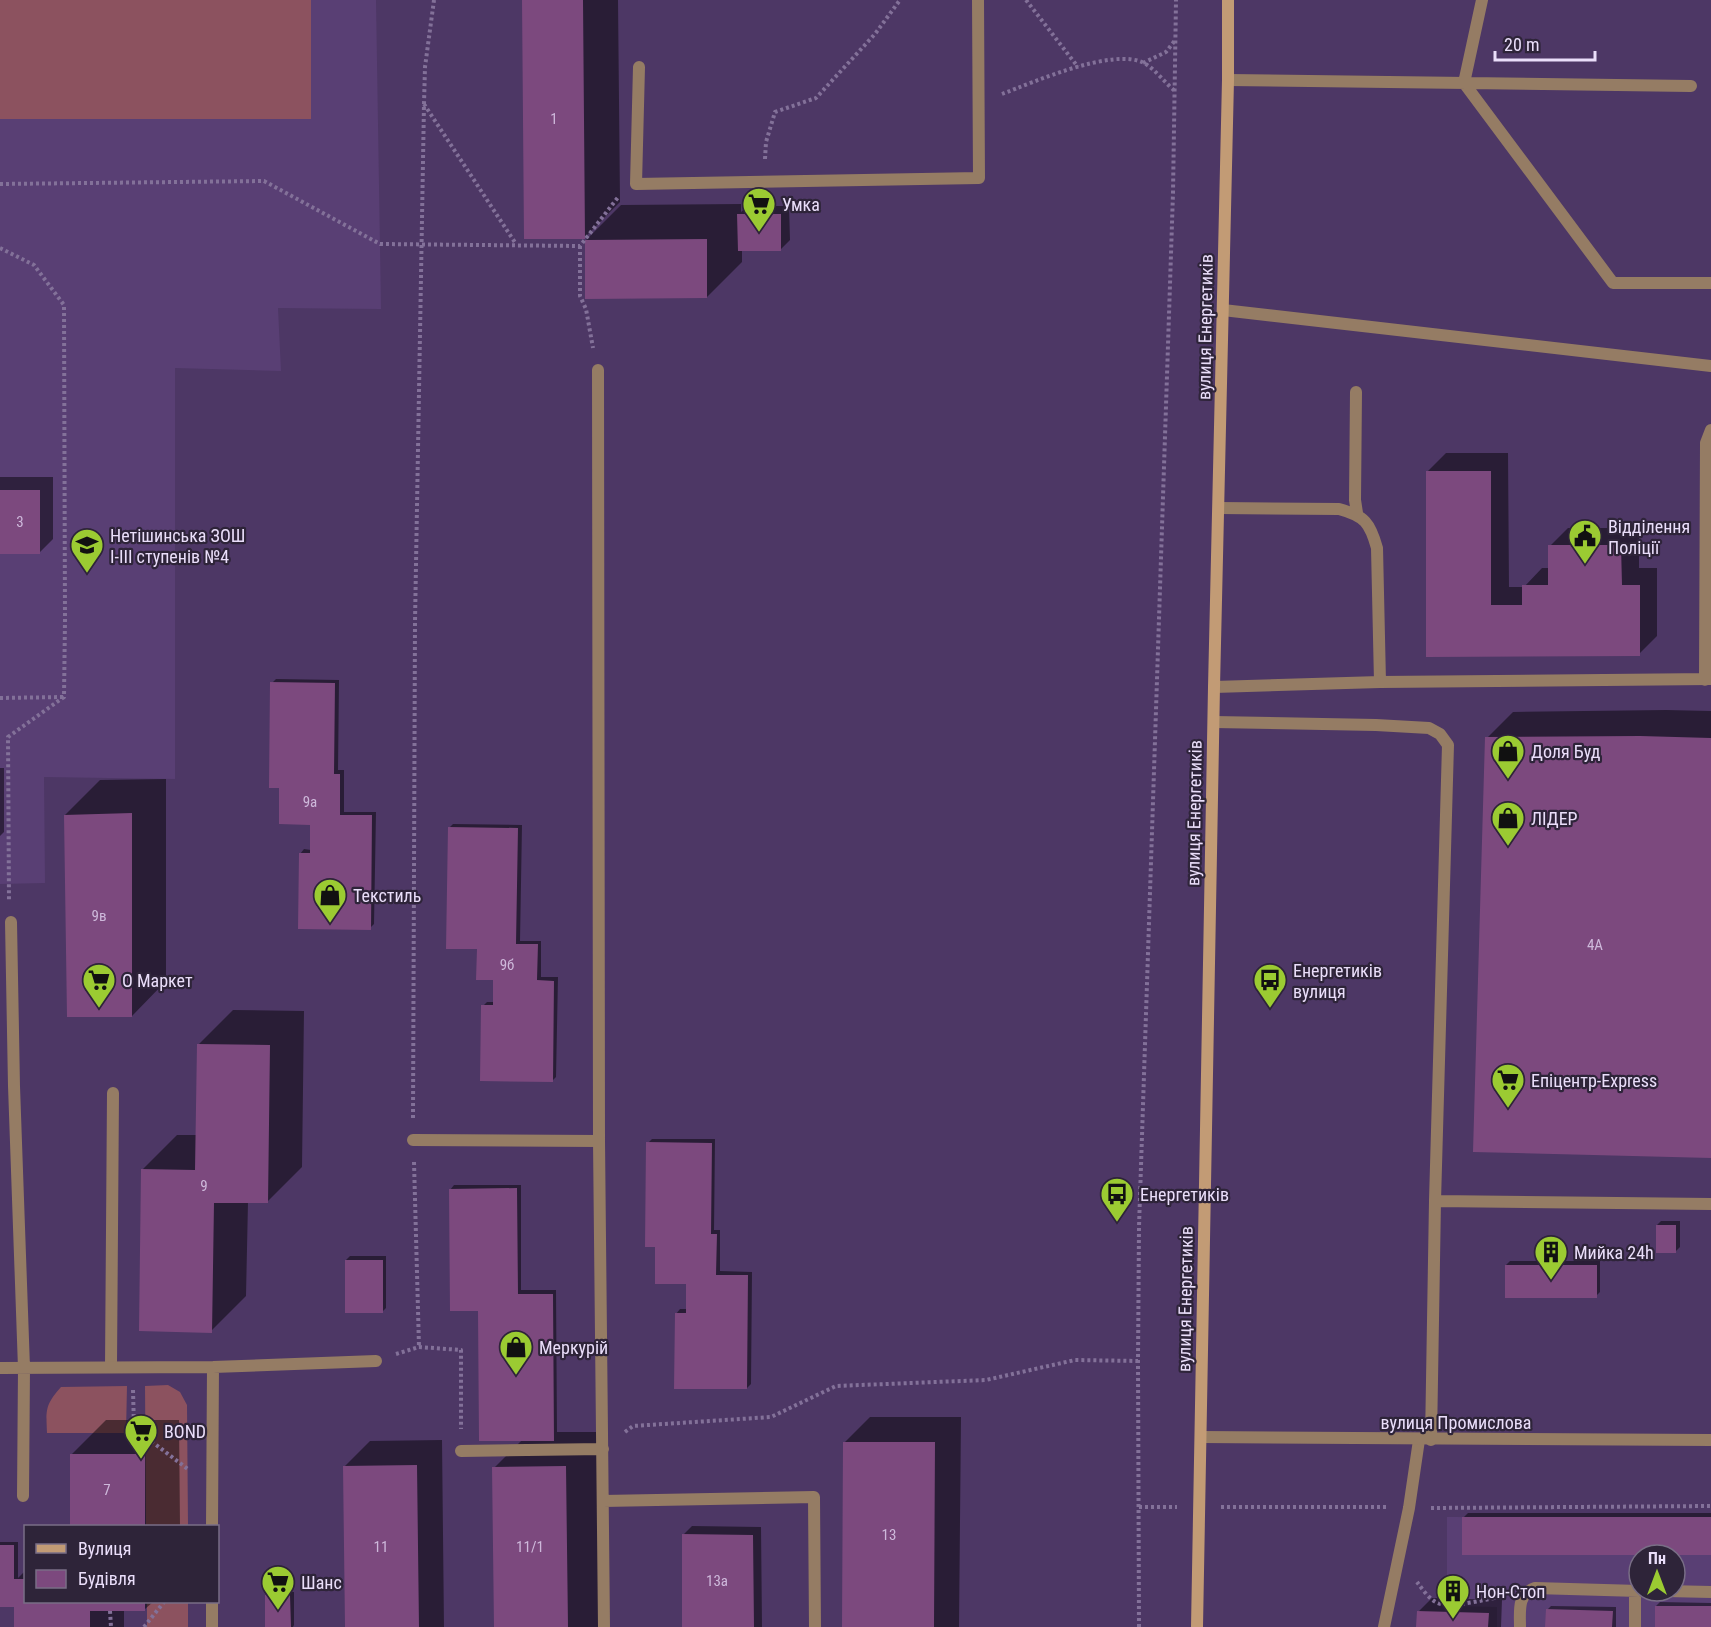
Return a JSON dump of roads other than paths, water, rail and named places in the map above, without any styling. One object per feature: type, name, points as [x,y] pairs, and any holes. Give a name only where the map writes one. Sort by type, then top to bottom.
[{"type":"main road","name":"вулиця Енергетиків","points":[[1197,1627],[1228,0]]},
{"type":"street","points":[[639,67],[636,184],[979,178],[978,0]]},
{"type":"street","points":[[1482,0],[1464,83],[1613,284],[1711,283]]},
{"type":"street","points":[[1228,80],[1691,86]]},
{"type":"street","points":[[1223,310],[1711,366]]},
{"type":"street","points":[[597,370],[599,1141],[604,1627]]},
{"type":"street","points":[[1356,392],[1354,500],[1357,513]]},
{"type":"street","points":[[1214,687],[1380,682],[1708,680],[1706,443],[1711,430]]},
{"type":"street","points":[[1219,508],[1340,509],[1357,513],[1371,527],[1377,548],[1380,682]]},
{"type":"street","points":[[1214,722],[1429,728],[1440,734],[1448,745],[1435,1201],[1425,1440],[1384,1627]]},
{"type":"street","points":[[11,922],[24,1368],[23,1496]]},
{"type":"street","points":[[0,1082],[14,1086]]},
{"type":"street","points":[[111,1366],[113,1093]]},
{"type":"street","points":[[413,1140],[599,1141]]},
{"type":"street","points":[[1435,1201],[1711,1204]]},
{"type":"street","points":[[0,1368],[213,1367],[376,1361]]},
{"type":"street","points":[[212,1525],[213,1367]]},
{"type":"street","name":"вулиця Промислова","points":[[1201,1437],[1711,1440]]},
{"type":"street","points":[[461,1451],[603,1449]]},
{"type":"street","points":[[603,1501],[814,1497],[815,1627]]},
{"type":"street","points":[[1520,1627],[1522,1596],[1535,1588],[1627,1591]]},
{"type":"street","points":[[1687,1591],[1711,1592]]},
{"type":"street","points":[[212,1603],[212,1627]]},
{"type":"street","points":[[1635,1627],[1636,1603]]},
{"type":"place","name":"Умка","points":[[759,233]]},
{"type":"place","name":"Відділення Поліції","points":[[1585,565]]},
{"type":"place","name":"Нетішинська ЗОШ І-ІІІ ступенів №4","points":[[87,574]]},
{"type":"place","name":"Доля Буд","points":[[1508,780]]},
{"type":"place","name":"ЛІДЕР","points":[[1508,847]]},
{"type":"place","name":"Текстиль","points":[[330,924]]},
{"type":"place","name":"О Маркет","points":[[99,1009]]},
{"type":"place","name":"Енергетиків вулиця","points":[[1270,1009]]},
{"type":"place","name":"Епіцентр-Express","points":[[1508,1109]]},
{"type":"place","name":"Енергетиків","points":[[1117,1223]]},
{"type":"place","name":"Мийка 24һ","points":[[1551,1281]]},
{"type":"place","name":"Меркурій","points":[[516,1376]]},
{"type":"place","name":"BOND","points":[[141,1460]]},
{"type":"place","name":"Шанс","points":[[278,1611]]},
{"type":"place","name":"Нон-Стоп","points":[[1453,1620]]}]
